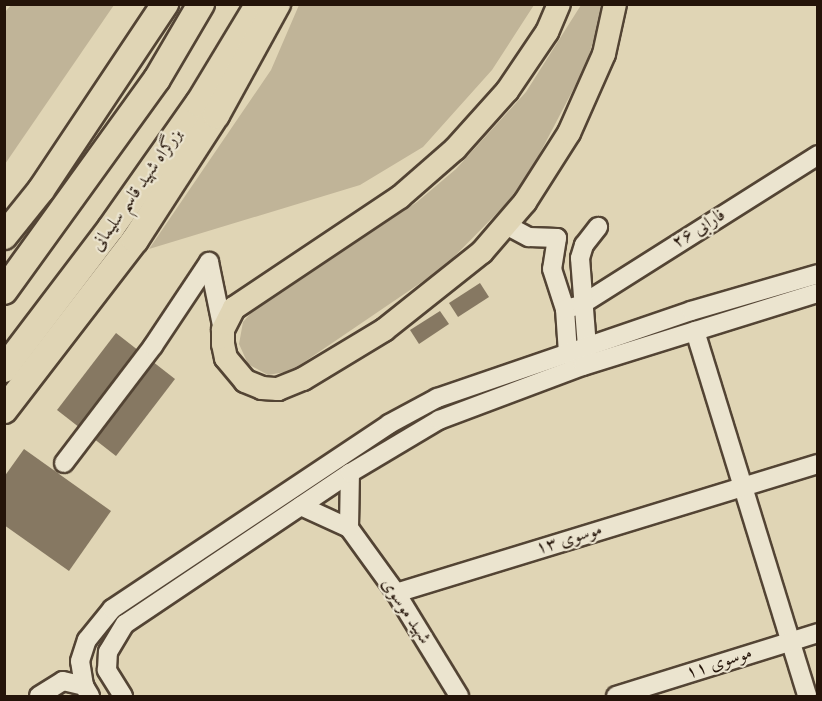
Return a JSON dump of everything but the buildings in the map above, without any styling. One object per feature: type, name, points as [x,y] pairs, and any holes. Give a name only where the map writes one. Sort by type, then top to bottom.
[{"type":"highway","points":[[4,236],[41,190],[165,4]]},
{"type":"highway","points":[[4,291],[157,79],[201,4]]},
{"type":"highway","name":"بزرگراه شهید قاسم سلیمانی","points":[[4,369],[192,113],[259,4]]},
{"type":"highway","points":[[4,410],[135,240],[216,115],[277,4]]},
{"type":"main road","points":[[559,4],[547,32],[507,91],[455,149],[400,197],[242,300],[227,318],[223,330],[226,358],[234,371],[262,388],[287,387],[384,330],[482,252],[506,225],[568,133],[604,54],[615,4]]},
{"type":"street","name":"فارابی ۲۶","points":[[573,307],[818,155]]},
{"type":"street","points":[[506,225],[530,237],[557,238],[552,269],[573,307],[587,347],[583,366]]},
{"type":"street","points":[[568,353],[580,258],[584,245],[598,227]]},
{"type":"street","points":[[64,463],[153,346],[209,261],[223,330]]},
{"type":"street","points":[[87,691],[80,661],[87,640],[112,609],[389,424],[437,398],[568,353],[818,274]]},
{"type":"street","points":[[123,696],[107,670],[108,652],[125,624],[350,473],[439,420],[583,366],[818,293]]},
{"type":"street","points":[[695,331],[807,696]]},
{"type":"street","points":[[568,353],[583,366]]},
{"type":"street","name":"موسوی ۱۳","points":[[396,593],[818,464]]},
{"type":"street","points":[[301,506],[349,528],[350,473]]},
{"type":"street","name":"شهید موسوی","points":[[349,528],[396,593],[459,696]]},
{"type":"street","name":"موسوی ۱۱","points":[[615,696],[818,633]]},
{"type":"street","points":[[39,696],[63,681],[87,691]]},
{"type":"shaded area","points":[[12,4],[114,5],[5,164],[4,13]]},
{"type":"shaded area","points":[[299,5],[534,5],[492,70],[423,147],[360,185],[149,249],[271,70]]},
{"type":"shaded area","points":[[581,5],[604,5],[586,65],[529,174],[504,206],[444,267],[291,371],[268,375],[248,364],[239,344],[243,322],[251,313],[417,202],[456,169],[526,92]]}]
